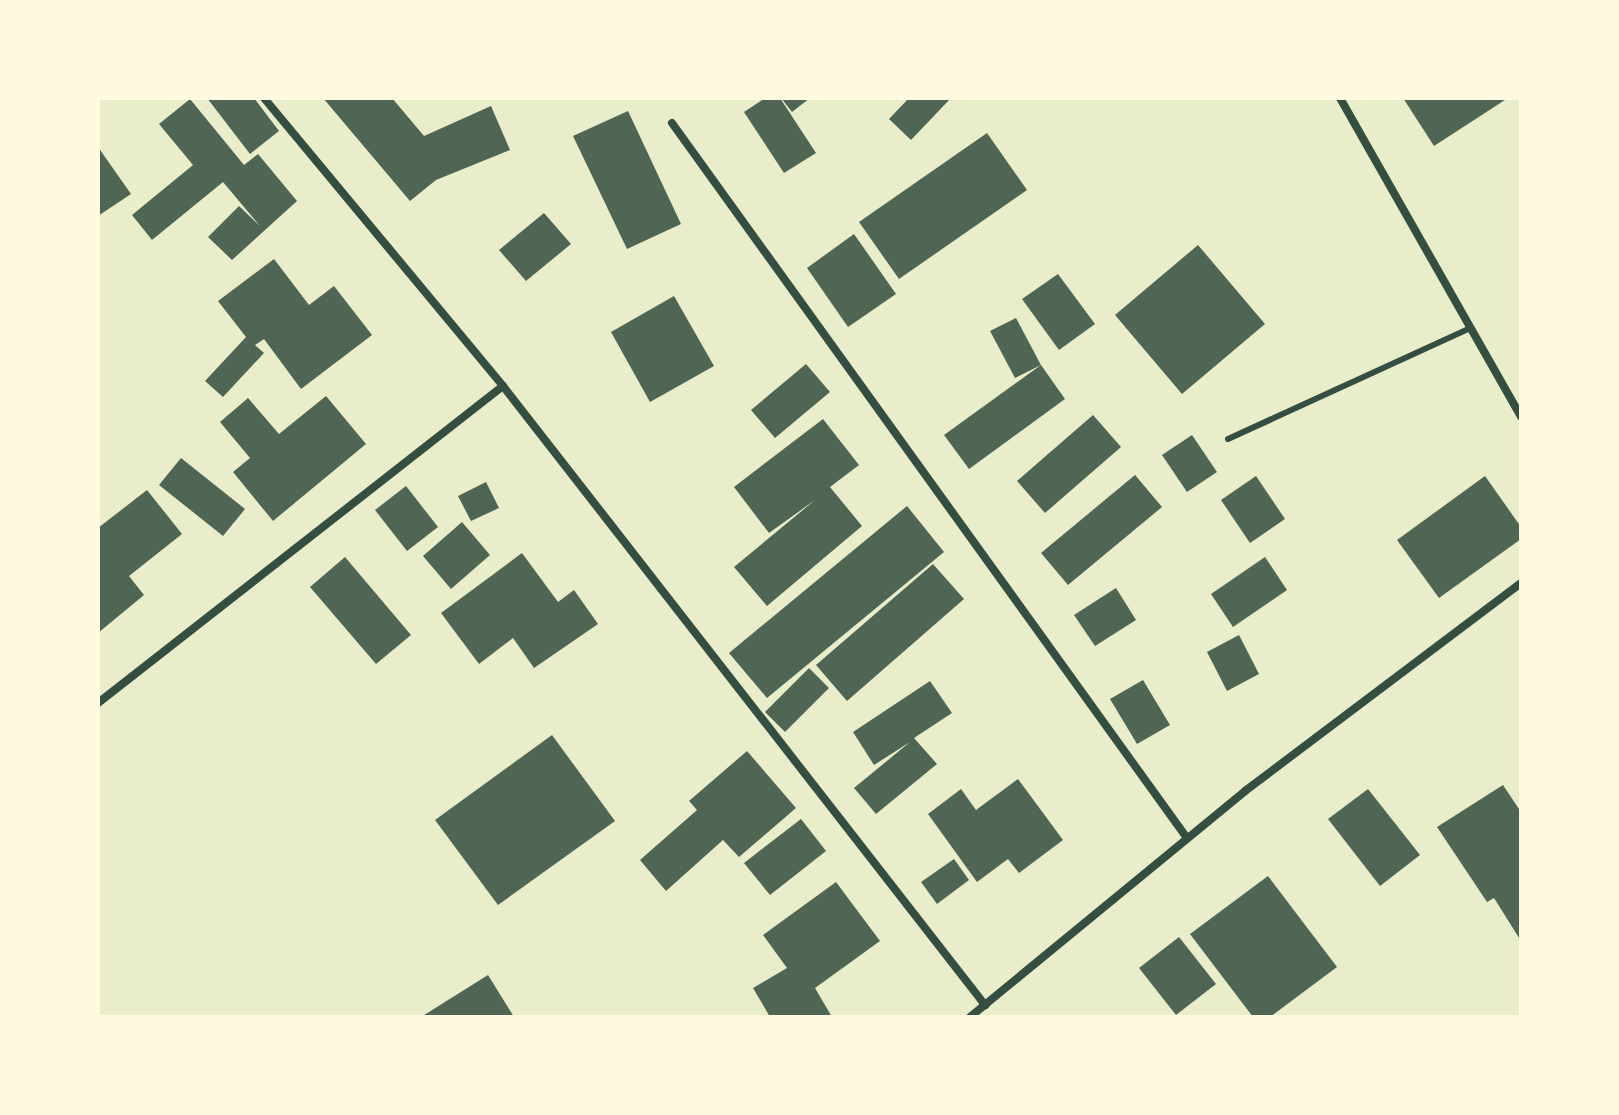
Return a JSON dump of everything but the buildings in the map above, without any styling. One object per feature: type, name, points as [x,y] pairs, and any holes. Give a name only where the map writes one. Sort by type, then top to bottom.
[{"type":"street","points":[[264,98],[503,386],[985,1005]]},
{"type":"street","points":[[1340,98],[1521,416]]},
{"type":"street","points":[[672,123],[1187,838]]},
{"type":"street","points":[[98,703],[503,386]]},
{"type":"street","points":[[970,1017],[1187,838],[1521,583]]},
{"type":"lane","points":[[1228,439],[1471,328]]}]
